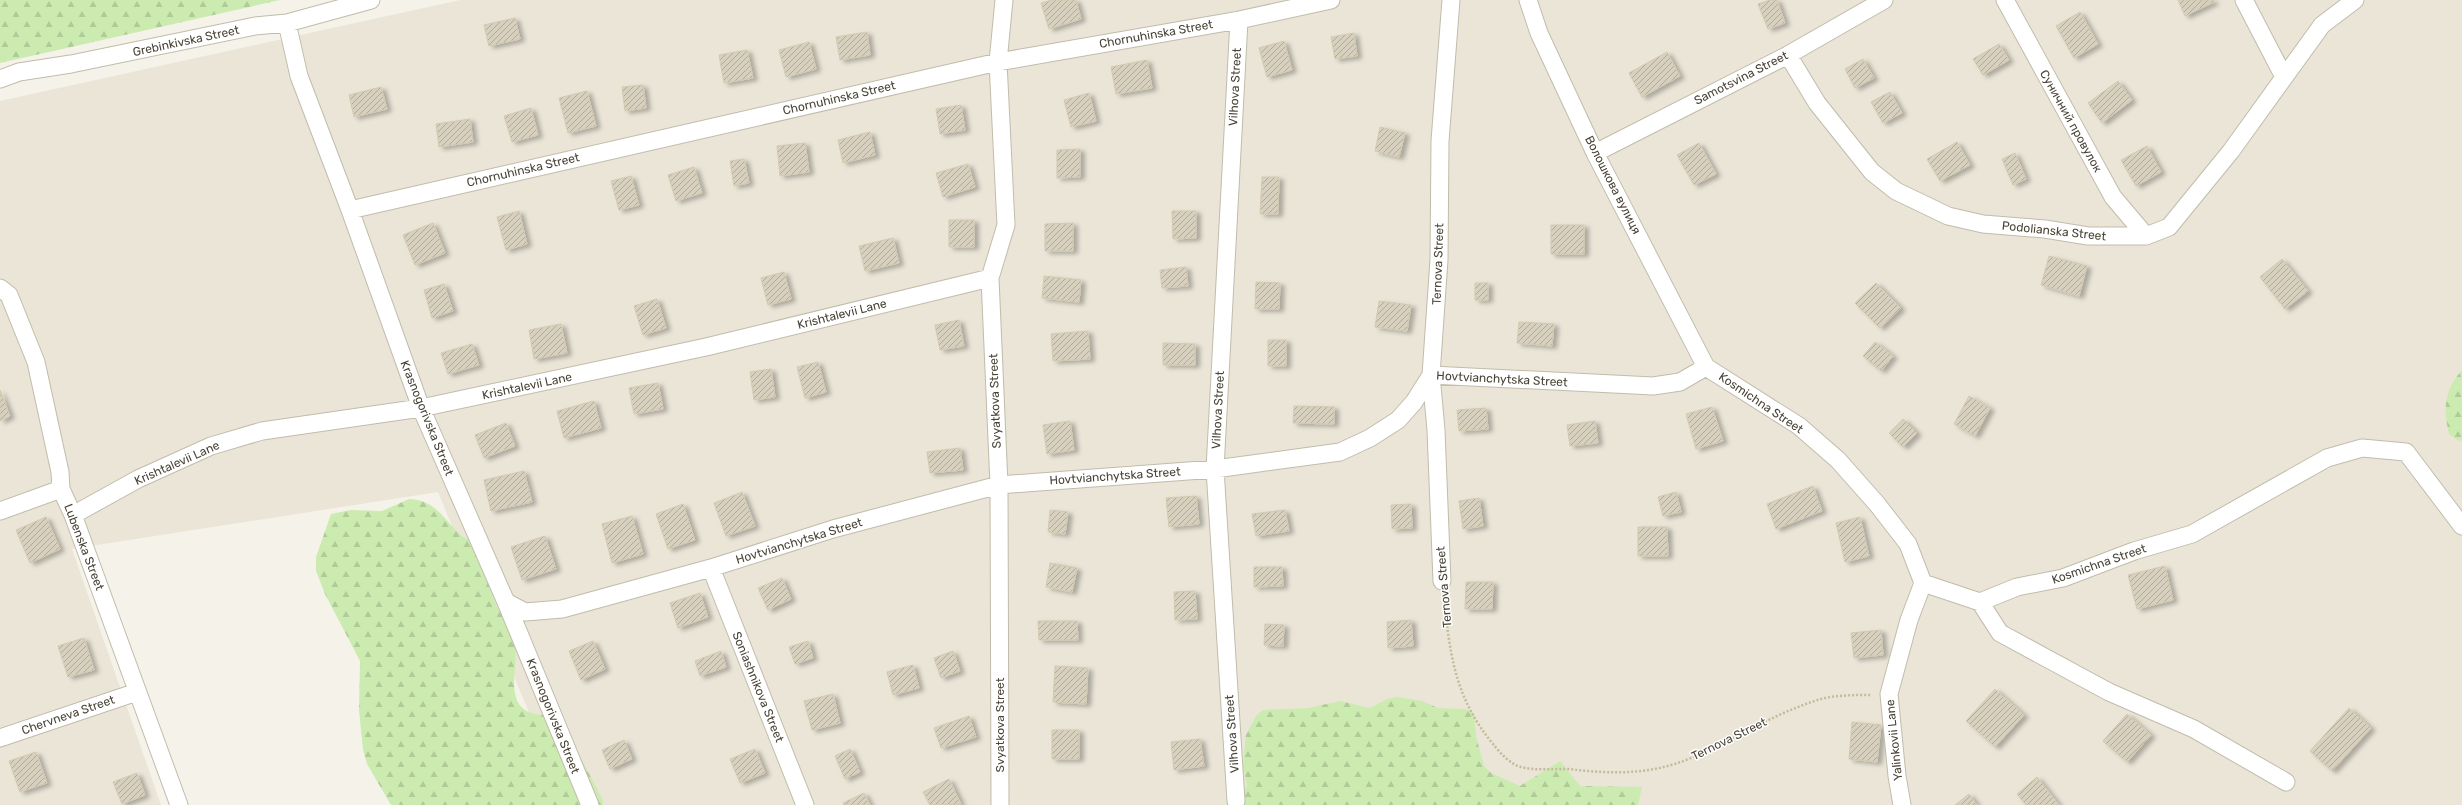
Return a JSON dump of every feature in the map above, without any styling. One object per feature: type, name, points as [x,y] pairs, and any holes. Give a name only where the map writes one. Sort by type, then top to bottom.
[{"type":"street","name":"Grebinkivska Street","points":[[0,79],[19,72],[71,64],[255,26],[286,23],[371,0]]},
{"type":"street","name":"Svyatkova Street","points":[[1000,805],[999,485],[990,278],[1006,225],[998,62],[1004,0]]},
{"type":"street","name":"Chornuhinska Street","points":[[350,210],[998,62],[1239,20],[1330,0]]},
{"type":"street","name":"Ternova Street","points":[[1442,581],[1436,430],[1431,375],[1439,260],[1440,141],[1450,0]]},
{"type":"street","name":"Волошкова вулиця","points":[[1528,0],[1539,33],[1595,153],[1706,367]]},
{"type":"street","name":"Samotsvina Street","points":[[1595,153],[1788,54],[1884,0]]},
{"type":"street","name":"Суничний провулок","points":[[2005,0],[2113,197],[2146,236]]},
{"type":"street","points":[[2244,0],[2284,77]]},
{"type":"street","name":"Podolianska Street","points":[[1788,54],[1817,103],[1872,172],[1896,191],[1948,216],[1984,224],[2045,229],[2088,236],[2146,236],[2169,227],[2231,151],[2322,25],[2355,0]]},
{"type":"street","name":"Vilhova Street","points":[[1236,801],[1215,469],[1239,20]]},
{"type":"street","name":"Krasnogorivska Street","points":[[286,23],[299,76],[350,210],[421,408],[506,602],[590,805]]},
{"type":"street","name":"Krishtalevii Lane","points":[[73,515],[138,479],[211,446],[262,431],[421,408],[706,347],[990,278]]},
{"type":"street","name":"Lubenska Street","points":[[0,288],[9,295],[36,362],[60,472],[61,489],[73,515],[179,805]]},
{"type":"street","name":"Hovtvianchytska Street","points":[[506,602],[525,612],[562,609],[711,568],[833,529],[999,485],[1215,469],[1340,452],[1370,438],[1398,420],[1414,402],[1431,375],[1653,386],[1680,382],[1706,367]]},
{"type":"street","name":"Kosmichna Street","points":[[1706,367],[1799,426],[1838,460],[1877,504],[1908,544],[1923,583]]},
{"type":"street","name":"Kosmichna Street","points":[[1980,602],[2016,587],[2063,578],[2134,551],[2192,534],[2327,458],[2362,448],[2406,452],[2462,526]]},
{"type":"street","points":[[0,511],[61,489]]},
{"type":"street","name":"Soniashnikova Street","points":[[711,568],[805,805]]},
{"type":"street","points":[[1923,583],[1980,602],[2000,633],[2108,692],[2194,729],[2286,782]]},
{"type":"street","name":"Yalinkovii Lane","points":[[1902,805],[1897,776],[1889,694],[1909,620],[1923,583]]},
{"type":"street","name":"Chervneva Street","points":[[0,738],[137,692]]},
{"type":"path","name":"Ternova Street","points":[[1442,581],[1450,657],[1458,682],[1478,726],[1499,751],[1519,767],[1577,770],[1596,773],[1638,772],[1684,761],[1772,718],[1822,699],[1889,694]]},
{"type":"shaded area","points":[[460,0],[2462,0],[2462,805],[567,805],[438,492],[72,549],[161,805],[0,805],[0,101]]},
{"type":"green space","points":[[0,0],[280,0],[0,63]]},
{"type":"green space","points":[[2462,370],[2462,441],[2457,440],[2449,434],[2446,416],[2446,400],[2452,385]]},
{"type":"green space","points":[[409,499],[427,503],[439,512],[463,537],[476,541],[485,562],[495,603],[508,626],[515,644],[514,683],[516,698],[519,704],[527,711],[542,715],[558,715],[603,800],[603,805],[391,805],[367,764],[363,750],[359,710],[360,661],[325,594],[316,571],[316,557],[331,514],[351,510],[382,511]]},
{"type":"green space","points":[[1397,697],[1422,701],[1438,708],[1465,709],[1474,713],[1476,736],[1484,766],[1491,773],[1520,786],[1560,761],[1580,786],[1642,787],[1638,805],[1227,805],[1247,786],[1243,766],[1246,735],[1256,716],[1263,710],[1308,708],[1340,701],[1370,708],[1387,699]]},
{"type":"building","points":[[1052,0],[1076,0],[1081,19],[1049,29],[1041,3]]},
{"type":"building","points":[[1770,0],[1777,0],[1785,23],[1768,29],[1758,4]]},
{"type":"building","points":[[2178,0],[2213,0],[2214,2],[2185,16]]},
{"type":"building","points":[[2080,12],[2098,44],[2074,58],[2056,26]]},
{"type":"building","points":[[515,18],[520,39],[489,46],[484,25]]},
{"type":"building","points":[[867,32],[870,55],[840,60],[836,37]]},
{"type":"building","points":[[1354,33],[1357,56],[1335,59],[1331,37]]},
{"type":"building","points":[[1284,41],[1292,70],[1267,77],[1259,48]]},
{"type":"building","points":[[809,42],[816,69],[786,77],[779,50]]},
{"type":"building","points":[[1999,44],[2009,60],[1983,75],[1973,59]]},
{"type":"building","points":[[747,50],[753,78],[724,83],[719,55]]},
{"type":"building","points":[[1667,52],[1680,76],[1642,97],[1629,73]]},
{"type":"building","points":[[1863,59],[1874,78],[1855,88],[1845,69]]},
{"type":"building","points":[[1147,60],[1152,88],[1116,94],[1111,67]]},
{"type":"building","points":[[2118,81],[2132,100],[2102,123],[2088,103]]},
{"type":"building","points":[[643,85],[646,108],[625,111],[622,87]]},
{"type":"building","points":[[381,87],[387,109],[354,117],[349,95]]},
{"type":"building","points":[[587,91],[596,126],[568,133],[559,98]]},
{"type":"building","points":[[1890,92],[1902,113],[1883,123],[1871,102]]},
{"type":"building","points":[[1089,93],[1096,121],[1071,127],[1064,100]]},
{"type":"building","points":[[961,105],[965,130],[940,134],[936,109]]},
{"type":"building","points":[[531,108],[538,135],[512,142],[504,116]]},
{"type":"building","points":[[470,119],[473,142],[439,147],[436,124]]},
{"type":"building","points":[[1380,127],[1405,133],[1399,157],[1375,151]]},
{"type":"building","points":[[870,132],[875,155],[843,163],[838,140]]},
{"type":"building","points":[[1957,142],[1970,165],[1940,181],[1927,159]]},
{"type":"building","points":[[805,143],[809,172],[780,176],[777,146]]},
{"type":"building","points":[[1699,143],[1716,174],[1694,185],[1677,155]]},
{"type":"building","points":[[2147,146],[2161,172],[2136,186],[2121,160]]},
{"type":"building","points":[[1080,149],[1080,177],[1057,178],[1057,150]]},
{"type":"building","points":[[2015,153],[2026,179],[2013,185],[2002,159]]},
{"type":"building","points":[[744,159],[749,183],[734,186],[730,161]]},
{"type":"building","points":[[968,164],[975,187],[943,197],[936,173]]},
{"type":"building","points":[[694,167],[702,193],[676,201],[668,175]]},
{"type":"building","points":[[631,176],[639,205],[619,210],[611,181]]},
{"type":"building","points":[[1262,177],[1279,177],[1278,214],[1260,214]]},
{"type":"building","points":[[519,211],[527,244],[506,250],[497,217]]},
{"type":"building","points":[[1172,211],[1196,211],[1196,238],[1173,239]]},
{"type":"building","points":[[949,220],[974,220],[974,247],[949,247]]},
{"type":"building","points":[[433,223],[445,253],[415,265],[403,235]]},
{"type":"building","points":[[1073,223],[1073,251],[1045,251],[1045,224]]},
{"type":"building","points":[[1551,225],[1584,225],[1584,254],[1551,254]]},
{"type":"building","points":[[893,238],[899,263],[865,271],[859,246]]},
{"type":"building","points":[[2049,256],[2087,266],[2079,296],[2041,285]]},
{"type":"building","points":[[2282,259],[2308,291],[2285,309],[2260,277]]},
{"type":"building","points":[[1186,267],[1188,286],[1162,288],[1160,270]]},
{"type":"building","points":[[784,272],[791,299],[768,305],[761,278]]},
{"type":"building","points":[[1044,276],[1081,280],[1079,302],[1042,298]]},
{"type":"building","points":[[1256,282],[1280,283],[1279,309],[1255,309]]},
{"type":"building","points":[[1475,283],[1488,283],[1488,300],[1475,300]]},
{"type":"building","points":[[1876,283],[1901,308],[1880,328],[1855,303]]},
{"type":"building","points":[[444,284],[453,311],[432,318],[424,290]]},
{"type":"building","points":[[657,299],[666,328],[643,335],[634,306]]},
{"type":"building","points":[[1379,301],[1411,305],[1407,331],[1375,327]]},
{"type":"building","points":[[959,320],[964,346],[940,350],[935,325]]},
{"type":"building","points":[[1519,322],[1554,324],[1552,346],[1517,343]]},
{"type":"building","points":[[561,324],[567,353],[534,359],[529,330]]},
{"type":"building","points":[[1088,331],[1090,359],[1053,361],[1051,334]]},
{"type":"building","points":[[1268,340],[1286,340],[1286,366],[1268,366]]},
{"type":"building","points":[[1875,342],[1893,356],[1881,371],[1863,356]]},
{"type":"building","points":[[1163,343],[1195,344],[1195,365],[1163,365]]},
{"type":"building","points":[[472,344],[479,365],[448,374],[441,353]]},
{"type":"building","points":[[818,362],[826,392],[805,398],[797,367]]},
{"type":"building","points":[[771,369],[775,397],[754,400],[750,372]]},
{"type":"building","points":[[658,383],[663,409],[634,414],[629,388]]},
{"type":"building","points":[[0,390],[10,416],[0,421]]},
{"type":"building","points":[[1969,396],[1990,408],[1975,436],[1954,424]]},
{"type":"building","points":[[594,401],[601,428],[564,438],[557,411]]},
{"type":"building","points":[[1294,406],[1334,407],[1334,424],[1293,423]]},
{"type":"building","points":[[1712,407],[1723,441],[1696,449],[1686,414]]},
{"type":"building","points":[[1486,408],[1488,429],[1459,431],[1457,410]]},
{"type":"building","points":[[1903,419],[1917,433],[1903,447],[1889,433]]},
{"type":"building","points":[[1070,421],[1074,450],[1047,454],[1043,425]]},
{"type":"building","points":[[1595,421],[1598,443],[1570,446],[1567,425]]},
{"type":"building","points":[[506,423],[515,446],[484,458],[475,435]]},
{"type":"building","points":[[960,448],[963,470],[930,473],[927,452]]},
{"type":"building","points":[[524,471],[532,502],[491,511],[484,480]]},
{"type":"building","points":[[1813,486],[1822,511],[1776,529],[1767,504]]},
{"type":"building","points":[[742,492],[755,526],[726,536],[714,503]]},
{"type":"building","points":[[1676,492],[1681,512],[1663,516],[1658,497]]},
{"type":"building","points":[[1196,496],[1199,524],[1169,527],[1166,498]]},
{"type":"building","points":[[1479,498],[1483,526],[1463,529],[1459,501]]},
{"type":"building","points":[[683,504],[695,540],[668,549],[656,514]]},
{"type":"building","points":[[1411,504],[1412,528],[1392,529],[1391,505]]},
{"type":"building","points":[[1050,510],[1068,512],[1065,534],[1048,532]]},
{"type":"building","points":[[1285,510],[1289,531],[1256,536],[1252,514]]},
{"type":"building","points":[[632,516],[643,554],[612,563],[602,524]]},
{"type":"building","points":[[46,517],[60,549],[30,563],[16,530]]},
{"type":"building","points":[[1860,517],[1869,556],[1845,562],[1836,523]]},
{"type":"building","points":[[1638,527],[1667,527],[1668,556],[1638,556]]},
{"type":"building","points":[[545,536],[556,569],[522,580],[511,547]]},
{"type":"building","points":[[1050,563],[1077,568],[1072,592],[1046,587]]},
{"type":"building","points":[[2165,566],[2173,600],[2137,609],[2128,575]]},
{"type":"building","points":[[1254,567],[1282,567],[1283,586],[1254,587]]},
{"type":"building","points":[[782,578],[791,599],[768,610],[758,588]]},
{"type":"building","points":[[1466,582],[1493,582],[1492,609],[1465,609]]},
{"type":"building","points":[[1195,591],[1197,619],[1175,620],[1174,592]]},
{"type":"building","points":[[700,593],[708,617],[678,628],[670,603]]},
{"type":"building","points":[[1411,620],[1413,646],[1388,648],[1387,622]]},
{"type":"building","points":[[1038,621],[1077,621],[1078,640],[1039,640]]},
{"type":"building","points":[[1265,624],[1284,625],[1283,646],[1264,645]]},
{"type":"building","points":[[1881,630],[1883,655],[1854,658],[1851,633]]},
{"type":"building","points":[[84,638],[94,670],[68,677],[58,646]]},
{"type":"building","points":[[593,641],[605,669],[581,680],[569,651]]},
{"type":"building","points":[[808,641],[813,658],[795,664],[789,647]]},
{"type":"building","points":[[721,651],[726,667],[700,676],[695,661]]},
{"type":"building","points":[[953,651],[960,671],[941,678],[934,658]]},
{"type":"building","points":[[913,665],[919,688],[893,695],[887,672]]},
{"type":"building","points":[[1055,666],[1088,668],[1086,704],[1053,702]]},
{"type":"building","points":[[1995,689],[2024,715],[1995,747],[1966,721]]},
{"type":"building","points":[[833,694],[840,723],[812,730],[804,701]]},
{"type":"building","points":[[2349,708],[2371,728],[2332,771],[2310,751]]},
{"type":"building","points":[[2127,714],[2151,735],[2127,762],[2103,741]]},
{"type":"building","points":[[969,716],[976,737],[941,748],[934,728]]},
{"type":"building","points":[[1852,722],[1881,725],[1877,762],[1849,759]]},
{"type":"building","points":[[1052,730],[1079,730],[1079,759],[1052,759]]},
{"type":"building","points":[[1200,739],[1204,766],[1174,770],[1171,742]]},
{"type":"building","points":[[624,740],[632,759],[610,769],[602,750]]},
{"type":"building","points":[[755,749],[765,773],[740,783],[730,759]]},
{"type":"building","points":[[850,749],[860,772],[845,779],[835,756]]},
{"type":"building","points":[[36,752],[47,783],[20,792],[9,761]]},
{"type":"building","points":[[137,773],[145,795],[122,804],[113,782]]},
{"type":"building","points":[[2037,777],[2059,805],[2026,805],[2017,794]]},
{"type":"building","points":[[949,779],[961,804],[930,805],[923,792]]},
{"type":"building","points":[[864,793],[870,805],[844,805],[843,803]]},
{"type":"building","points":[[1969,794],[1977,805],[1955,805]]}]
